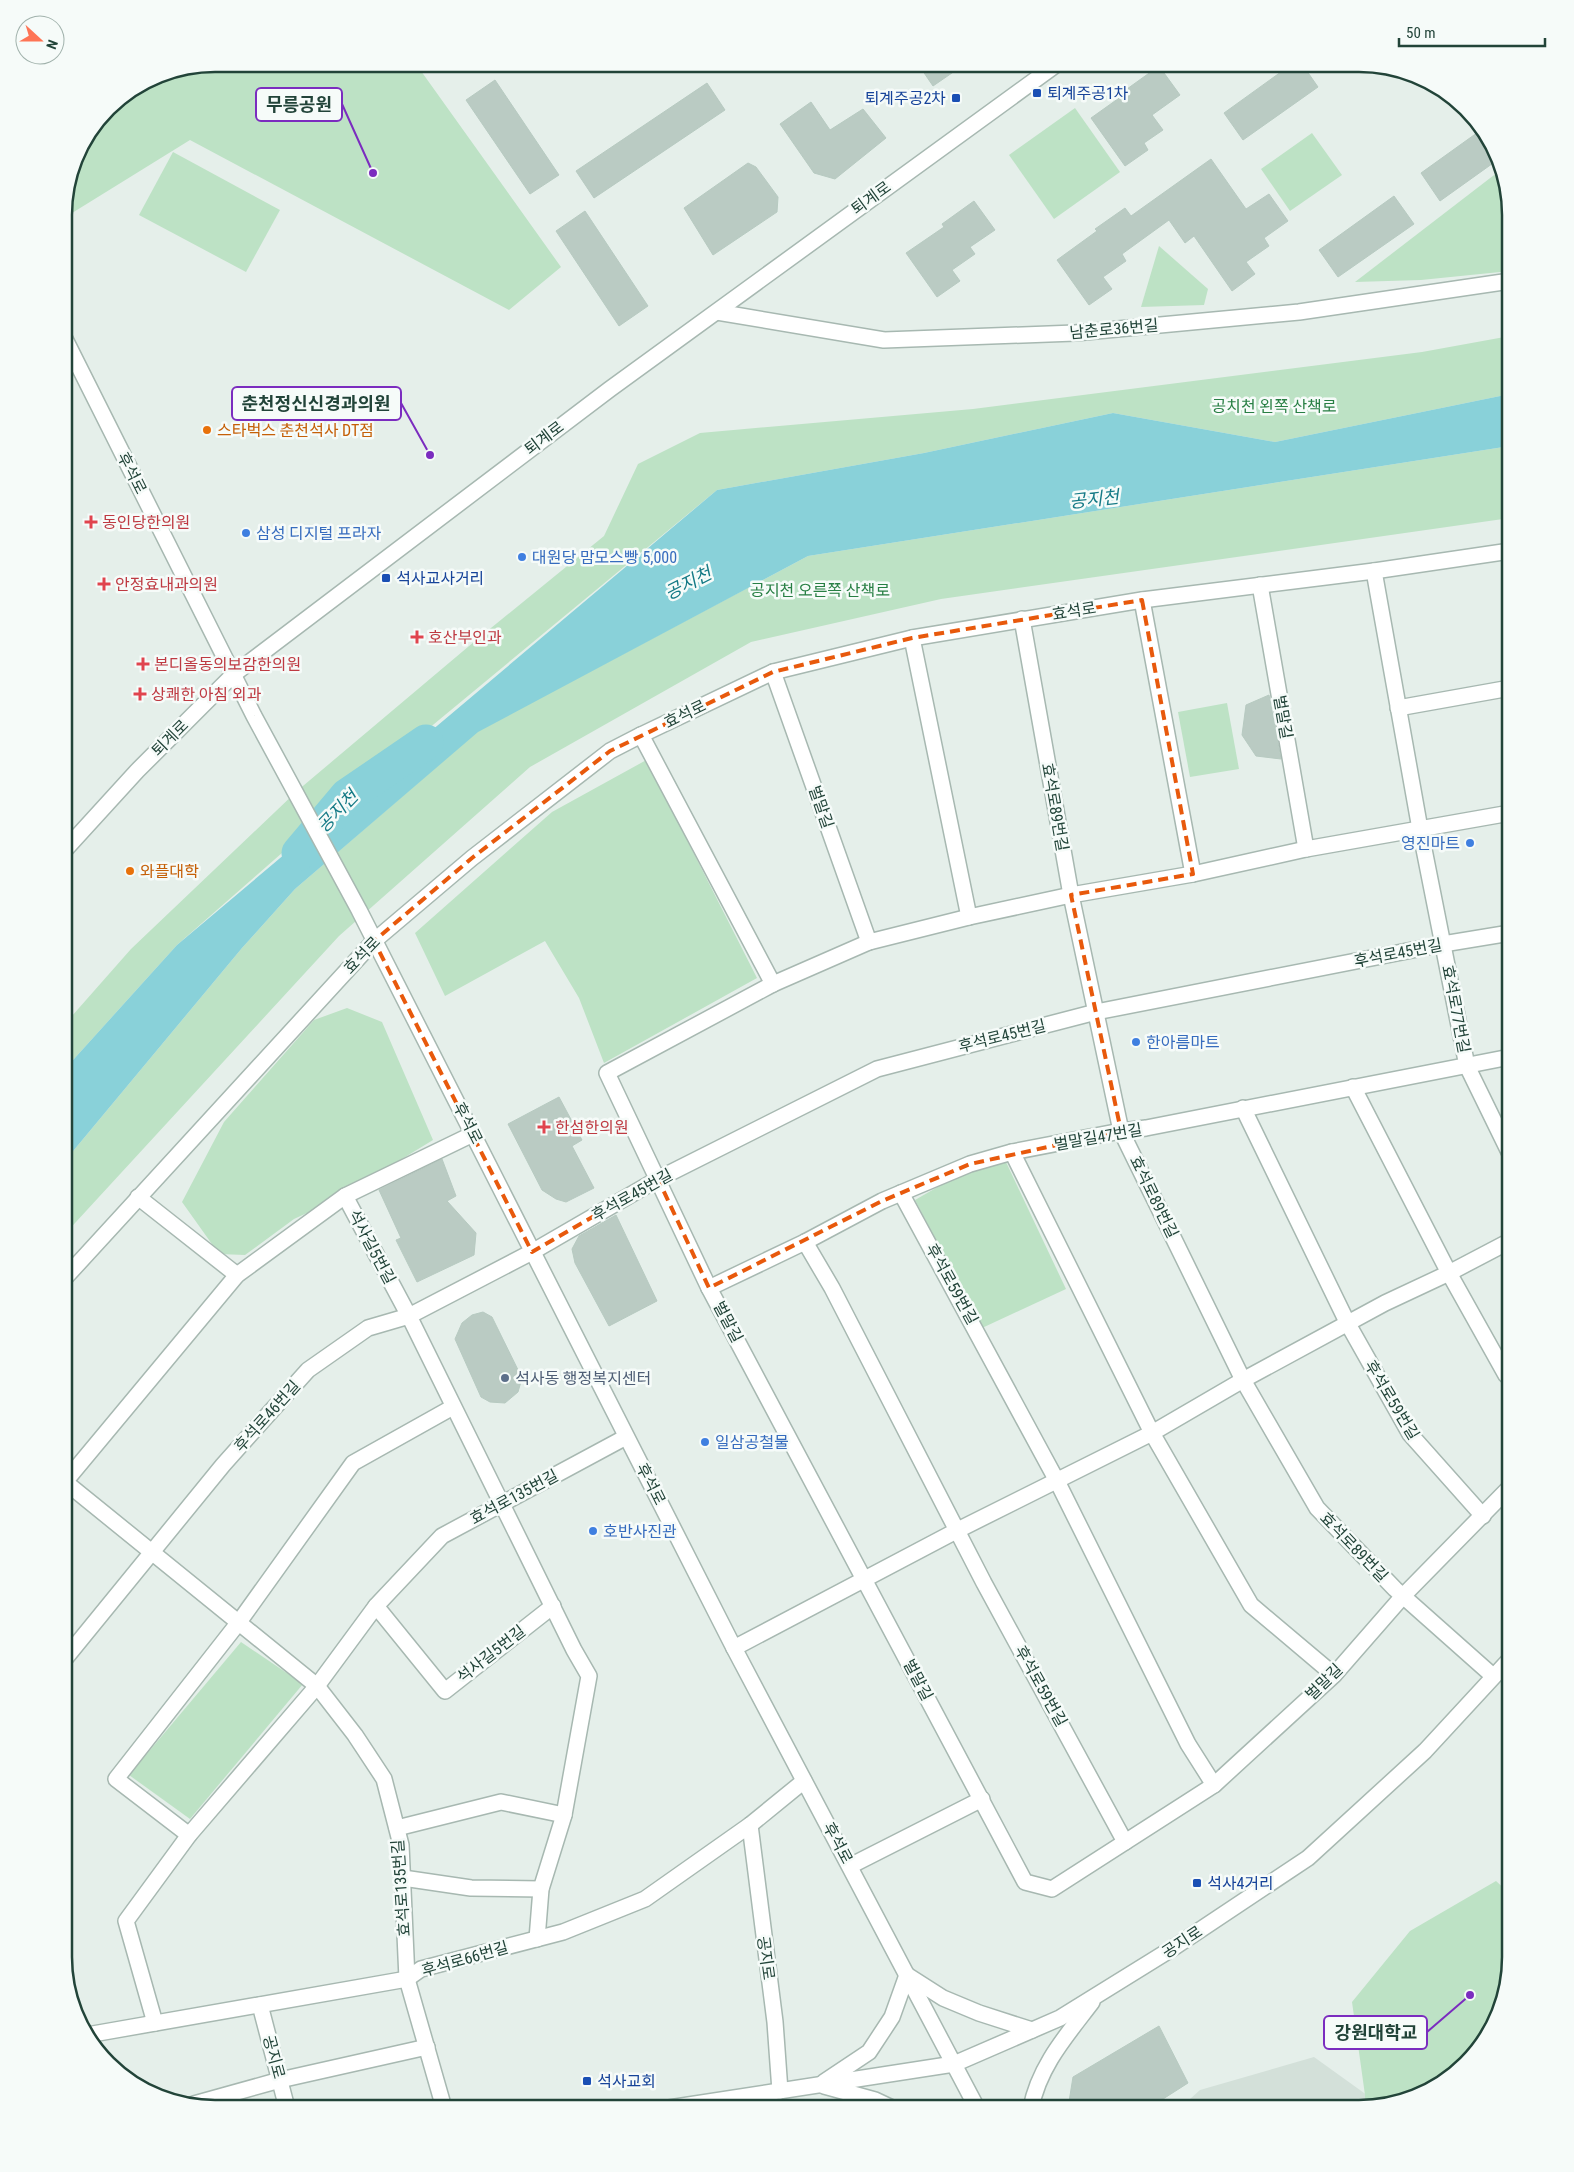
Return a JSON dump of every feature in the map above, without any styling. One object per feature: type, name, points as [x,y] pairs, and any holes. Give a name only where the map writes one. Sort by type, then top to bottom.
[{"type":"street","name":"퇴계로","points":[[73,842],[137,771],[234,674],[610,389],[717,312],[831,226],[1046,73]]},
{"type":"street","name":"남춘로36번길","points":[[717,312],[884,340],[1075,333],[1299,312],[1502,281]]},
{"type":"street","name":"후석로","points":[[73,355],[254,716],[359,910],[734,1648],[973,2100]]},
{"type":"street","name":"효석로","points":[[72,1270],[374,941],[472,858],[571,781],[610,752],[641,735],[773,672],[912,638],[1142,600],[1374,571],[1502,552]]},
{"type":"street","name":"효석로77번길","points":[[1374,571],[1420,830],[1467,1066],[1502,1138]]},
{"type":"street","name":"벌말길","points":[[1260,585],[1306,849]]},
{"type":"street","points":[[1142,600],[1193,874]]},
{"type":"street","name":"효석로89번길","points":[[1022,619],[1071,895],[1121,1130],[1243,1380],[1317,1508],[1403,1596],[1494,1676]]},
{"type":"street","points":[[912,638],[969,916]]},
{"type":"street","name":"벌말길","points":[[773,672],[869,942]]},
{"type":"street","points":[[1398,708],[1502,689]]},
{"type":"street","points":[[641,735],[773,984]]},
{"type":"street","name":"벌말길","points":[[1502,815],[1306,849],[1193,874],[1071,895],[969,916],[869,942],[773,984],[607,1073],[709,1288],[1025,1882],[1052,1889],[1214,1785],[1334,1675],[1403,1596],[1502,1495]]},
{"type":"street","name":"후석로45번길","points":[[532,1252],[658,1179],[877,1068],[1096,1012],[1443,944],[1502,934]]},
{"type":"street","name":"벌말길47번길","points":[[709,1288],[805,1242],[882,1201],[970,1164],[1012,1152],[1121,1130],[1146,1128],[1502,1059]]},
{"type":"street","points":[[1353,1087],[1449,1273],[1502,1368]]},
{"type":"street","name":"후석로59번길","points":[[1243,1108],[1348,1324],[1410,1434],[1483,1516]]},
{"type":"street","points":[[345,1196],[473,1134]]},
{"type":"street","points":[[1012,1152],[1152,1433],[1251,1606],[1334,1675]]},
{"type":"street","name":"후석로59번길","points":[[902,1193],[1057,1481],[1188,1744],[1214,1785]]},
{"type":"street","name":"석사길5번길","points":[[72,1472],[237,1275],[345,1196],[409,1316],[589,1676],[564,1815],[541,1889],[537,1939]]},
{"type":"street","points":[[138,1197],[237,1275]]},
{"type":"street","name":"후석로59번길","points":[[805,1242],[832,1288],[956,1531],[1124,1842]]},
{"type":"street","points":[[734,1648],[956,1531],[1152,1433],[1243,1380],[1386,1303],[1502,1245]]},
{"type":"street","name":"후석로46번길","points":[[72,1650],[223,1465],[308,1370],[368,1328],[409,1316],[532,1252]]},
{"type":"street","points":[[188,1835],[116,1779],[239,1622],[353,1463],[453,1407]]},
{"type":"street","name":"효석로135번길","points":[[155,2023],[126,1921],[188,1835],[317,1686],[376,1606],[442,1536],[626,1437]]},
{"type":"street","name":"효석로135번길","points":[[72,1489],[317,1686],[355,1735],[384,1779],[401,1845],[407,1979],[442,2099]]},
{"type":"street","name":"석사길5번길","points":[[376,1606],[445,1691],[553,1606]]},
{"type":"street","name":"공지로","points":[[725,2099],[954,2064],[1060,2018],[1173,1948],[1308,1858],[1425,1751],[1502,1668]]},
{"type":"street","name":"후석로66번길","points":[[95,2034],[407,1979],[420,1969],[563,1932],[645,1899],[750,1825],[804,1781]]},
{"type":"street","points":[[850,1866],[982,1799]]},
{"type":"street","points":[[397,1828],[501,1802],[564,1815]]},
{"type":"street","name":"공지로","points":[[750,1825],[775,2022],[780,2091]]},
{"type":"street","points":[[402,1878],[471,1888],[541,1889]]},
{"type":"street","points":[[820,2085],[869,2052],[892,2017],[907,1975],[943,1998],[980,2013],[1032,2030]]},
{"type":"street","points":[[1034,2100],[1044,2070],[1056,2049],[1098,1994]]},
{"type":"street","name":"공지로","points":[[260,2005],[285,2099]]},
{"type":"street","points":[[212,2099],[280,2080],[427,2047]]},
{"type":"street","points":[[820,2085],[873,2100]]},
{"type":"highlighted area","points":[[1142,600],[1193,874],[1071,895],[1121,1131],[970,1164],[882,1201],[709,1288],[658,1179],[532,1252],[374,941],[472,858],[610,751],[773,672],[912,638]]},
{"type":"shaded area","points":[[1314,2057],[1372,2099],[1189,2100],[1200,2090]]},
{"type":"green space","points":[[215,72],[422,72],[561,267],[509,310],[190,140],[73,212],[77,178],[87,152],[102,128],[121,108],[136,97],[152,87],[169,80],[188,75]]},
{"type":"green space","points":[[1075,108],[1120,172],[1054,219],[1009,155]]},
{"type":"green space","points":[[1312,133],[1342,175],[1290,211],[1261,169]]},
{"type":"green space","points":[[173,152],[280,210],[246,272],[139,215]]},
{"type":"green space","points":[[1496,174],[1502,215],[1502,272],[1421,280],[1355,282]]},
{"type":"green space","points":[[1159,246],[1208,289],[1204,305],[1141,307]]},
{"type":"green space","name":"공치천 왼쪽 산책로","points":[[1502,337],[1502,396],[1275,442],[1113,413],[924,453],[717,490],[347,796],[177,945],[73,1061],[73,1015],[131,949],[297,791],[475,641],[604,536],[638,464],[700,433],[973,409],[1422,352]]},
{"type":"green space","name":"공지천 오른쪽 산책로","points":[[1502,447],[1502,519],[941,599],[751,642],[530,767],[339,936],[72,1226],[72,1152],[242,948],[295,889],[478,731],[808,556]]},
{"type":"green space","points":[[1227,703],[1239,769],[1190,777],[1178,712]]},
{"type":"green space","points":[[650,758],[689,844],[757,978],[604,1063],[579,998],[545,941],[445,996],[415,933],[552,812]]},
{"type":"green space","points":[[347,1008],[382,1022],[433,1140],[333,1201],[294,1219],[245,1255],[219,1254],[182,1202],[224,1122],[314,1020]]},
{"type":"green space","points":[[1006,1162],[1066,1289],[982,1328],[915,1200],[962,1173]]},
{"type":"green space","points":[[241,1642],[303,1684],[190,1819],[129,1775]]},
{"type":"green space","points":[[1496,1881],[1502,1887],[1502,1957],[1497,1994],[1491,2011],[1472,2044],[1446,2070],[1413,2089],[1396,2095],[1365,2099],[1352,2002],[1410,1931]]},
{"type":"water","points":[[1502,396],[1502,447],[808,556],[478,732],[295,889],[242,948],[72,1152],[73,1061],[177,945],[717,490],[924,453],[1113,413],[1275,442]]},
{"type":"building","points":[[924,73],[952,73],[933,86]]},
{"type":"building","points":[[1150,73],[1164,73],[1180,95],[1152,115],[1163,130],[1144,143],[1148,150],[1125,166],[1091,118],[1129,91],[1127,89]]},
{"type":"building","points":[[1280,73],[1308,73],[1318,87],[1243,140],[1224,113]]},
{"type":"building","points":[[495,80],[559,175],[530,194],[466,100]]},
{"type":"building","points":[[707,83],[725,110],[594,198],[576,171]]},
{"type":"building","points":[[811,102],[830,130],[863,109],[886,138],[835,179],[814,173],[780,124]]},
{"type":"building","points":[[1476,134],[1492,164],[1440,201],[1421,173]]},
{"type":"building","points":[[1211,159],[1246,209],[1269,194],[1288,221],[1264,238],[1269,246],[1246,262],[1255,274],[1232,291],[1194,236],[1185,243],[1169,220],[1122,254],[1126,261],[1103,277],[1112,289],[1089,305],[1057,260],[1097,231],[1095,229],[1125,208],[1131,216]]},
{"type":"building","points":[[748,163],[756,167],[778,197],[777,212],[713,255],[684,208]]},
{"type":"building","points":[[1394,196],[1414,224],[1338,277],[1319,250]]},
{"type":"building","points":[[974,201],[995,230],[970,247],[975,254],[952,270],[960,281],[937,297],[906,253],[944,227],[942,224]]},
{"type":"building","points":[[585,211],[648,306],[619,326],[556,231]]},
{"type":"building","points":[[1269,695],[1281,759],[1256,756],[1242,735],[1246,705]]},
{"type":"building","points":[[559,1097],[582,1140],[572,1146],[594,1188],[566,1202],[556,1199],[542,1190],[508,1124]]},
{"type":"building","points":[[442,1159],[456,1196],[447,1201],[476,1233],[474,1255],[417,1282],[396,1240],[401,1238],[379,1190]]},
{"type":"building","points":[[616,1215],[657,1301],[609,1326],[575,1263],[572,1249],[579,1236]]},
{"type":"building","points":[[483,1312],[492,1317],[522,1378],[518,1392],[505,1403],[490,1402],[481,1397],[455,1339],[462,1323],[472,1315]]},
{"type":"building","points":[[1159,2026],[1188,2083],[1162,2100],[1069,2100],[1073,2077]]},
{"type":"waterway","name":"공지천","points":[[299,853],[347,796],[426,742]]},
{"type":"place","name":"퇴계주공1차","points":[[1037,93]]},
{"type":"place","name":"퇴계주공2차","points":[[956,98]]},
{"type":"place","name":"무릉공원","points":[[373,173]]},
{"type":"place","name":"스타벅스 춘천석사 DT점","points":[[207,430]]},
{"type":"place","name":"춘천정신신경과의원","points":[[430,455]]},
{"type":"place","name":"동인당한의원","points":[[91,522]]},
{"type":"place","name":"삼성 디지털 프라자","points":[[246,533]]},
{"type":"place","name":"대원당 맘모스빵 5,000","points":[[522,557]]},
{"type":"place","name":"석사교사거리","points":[[386,578]]},
{"type":"place","name":"안정효내과의원","points":[[104,584]]},
{"type":"place","name":"호산부인과","points":[[417,637]]},
{"type":"place","name":"본디올동의보감한의원","points":[[143,664]]},
{"type":"place","name":"상쾌한 아침 외과","points":[[140,694]]},
{"type":"place","name":"영진마트","points":[[1470,843]]},
{"type":"place","name":"와플대학","points":[[130,871]]},
{"type":"place","name":"한아름마트","points":[[1136,1042]]},
{"type":"place","name":"한섬한의원","points":[[544,1127]]},
{"type":"place","name":"석사동 행정복지센터","points":[[505,1378]]},
{"type":"place","name":"일삼공철물","points":[[705,1442]]},
{"type":"place","name":"호반사진관","points":[[593,1531]]},
{"type":"place","name":"석사4거리","points":[[1197,1883]]},
{"type":"place","name":"강원대학교","points":[[1470,1995]]},
{"type":"place","name":"석사교회","points":[[587,2081]]}]
